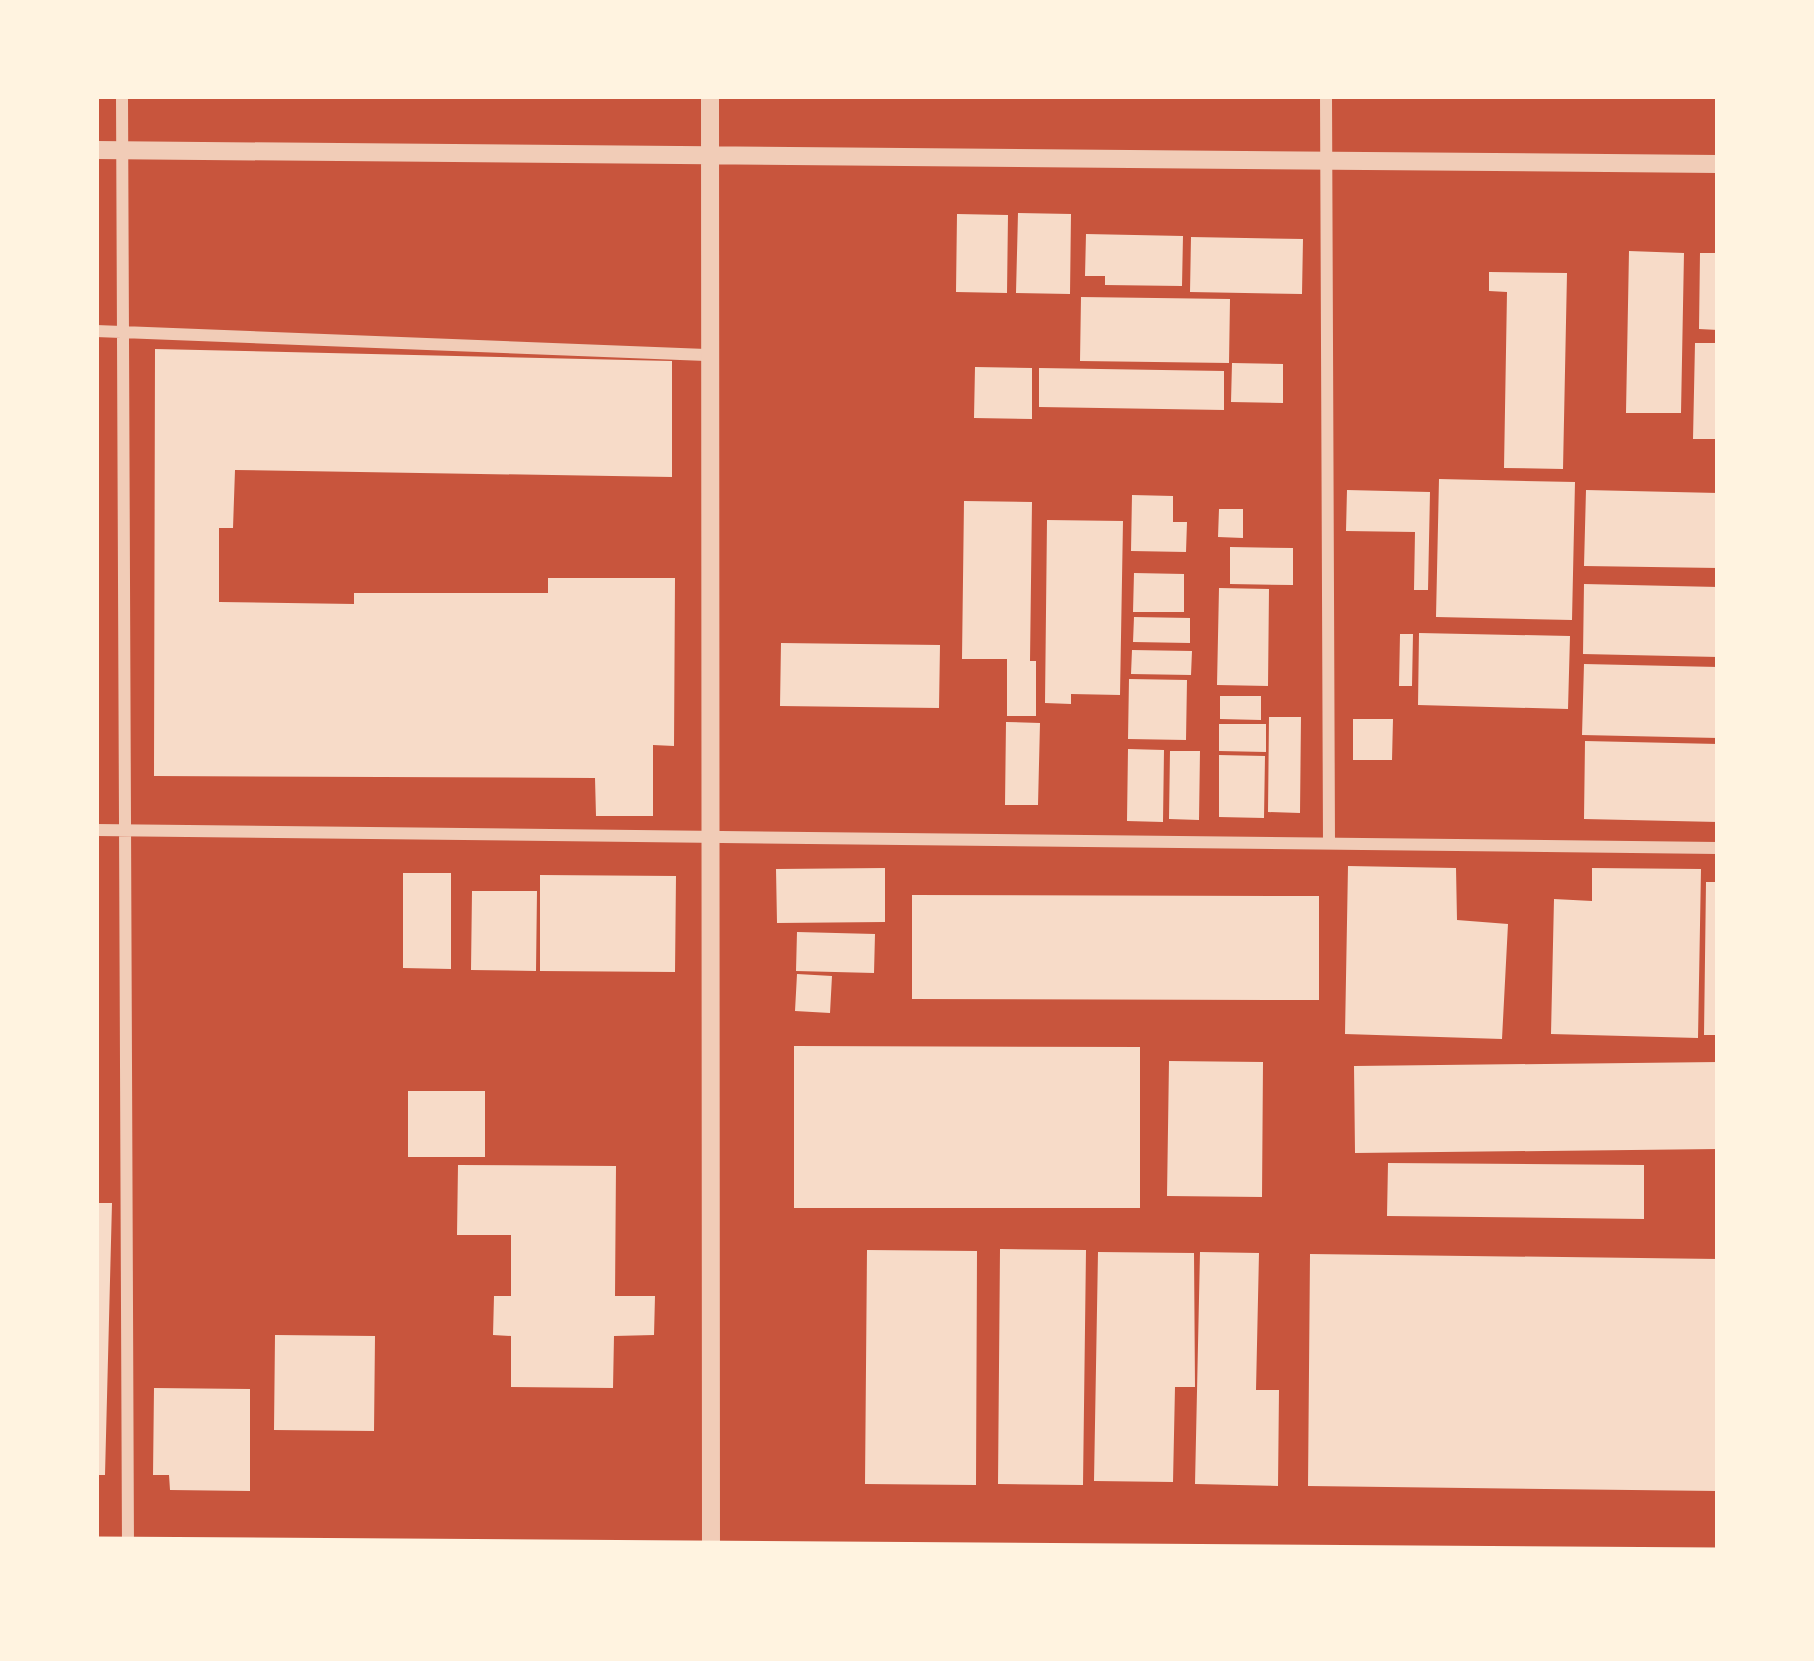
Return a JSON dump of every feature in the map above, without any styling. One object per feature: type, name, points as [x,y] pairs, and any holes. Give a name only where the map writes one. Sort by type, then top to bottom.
[{"type":"highway","points":[[96,1550],[711,1559],[1718,1561]]},
{"type":"street","points":[[122,96],[128,1551]]},
{"type":"street","points":[[710,96],[706,355],[711,1559]]},
{"type":"street","points":[[1326,96],[1329,842]]},
{"type":"street","points":[[96,150],[1718,164]]},
{"type":"street","points":[[96,331],[706,355]]},
{"type":"street","points":[[96,830],[1718,848]]},
{"type":"building","points":[[1018,213],[1071,214],[1070,294],[1016,293]]},
{"type":"building","points":[[957,214],[1008,215],[1007,293],[956,292]]},
{"type":"building","points":[[1086,234],[1183,236],[1182,286],[1105,285],[1105,276],[1085,276]]},
{"type":"building","points":[[1191,237],[1303,239],[1302,294],[1190,292]]},
{"type":"building","points":[[1629,251],[1684,253],[1681,413],[1626,413]]},
{"type":"building","points":[[1700,253],[1718,253],[1718,330],[1699,329]]},
{"type":"building","points":[[1489,272],[1567,273],[1563,469],[1504,468],[1507,292],[1489,291]]},
{"type":"building","points":[[1081,297],[1230,299],[1229,363],[1080,361]]},
{"type":"building","points":[[1695,343],[1718,343],[1718,439],[1693,439]]},
{"type":"building","points":[[155,349],[672,361],[672,477],[235,470],[233,528],[219,528],[219,602],[354,604],[354,593],[548,593],[548,578],[675,578],[674,746],[653,745],[653,816],[596,816],[595,778],[154,776]]},
{"type":"building","points":[[1232,363],[1283,364],[1283,403],[1231,402]]},
{"type":"building","points":[[975,367],[1032,368],[1032,419],[974,418]]},
{"type":"building","points":[[1039,368],[1224,371],[1224,410],[1039,407]]},
{"type":"building","points":[[1439,479],[1575,482],[1572,620],[1436,617]]},
{"type":"building","points":[[1347,490],[1430,492],[1428,590],[1414,590],[1415,532],[1346,531]]},
{"type":"building","points":[[1586,490],[1718,493],[1718,568],[1584,566]]},
{"type":"building","points":[[1132,495],[1173,496],[1173,522],[1187,522],[1186,552],[1131,551]]},
{"type":"building","points":[[964,501],[1032,502],[1030,661],[1036,661],[1036,716],[1007,716],[1007,659],[962,659]]},
{"type":"building","points":[[1219,509],[1243,509],[1243,538],[1218,537]]},
{"type":"building","points":[[1047,520],[1123,521],[1120,695],[1071,694],[1071,704],[1045,703]]},
{"type":"building","points":[[1230,547],[1293,548],[1293,585],[1230,584]]},
{"type":"building","points":[[1134,573],[1184,574],[1184,612],[1133,612]]},
{"type":"building","points":[[1584,584],[1718,587],[1718,657],[1583,654]]},
{"type":"building","points":[[1219,588],[1269,589],[1268,686],[1217,685]]},
{"type":"building","points":[[1134,617],[1190,618],[1190,643],[1133,642]]},
{"type":"building","points":[[1419,633],[1570,636],[1568,709],[1418,705]]},
{"type":"building","points":[[1400,634],[1413,634],[1412,686],[1399,686]]},
{"type":"building","points":[[781,643],[940,645],[939,708],[780,706]]},
{"type":"building","points":[[1132,650],[1192,651],[1191,675],[1131,674]]},
{"type":"building","points":[[1584,664],[1718,667],[1718,738],[1582,735]]},
{"type":"building","points":[[1129,679],[1187,680],[1186,740],[1128,739]]},
{"type":"building","points":[[1220,696],[1261,696],[1261,720],[1220,719]]},
{"type":"building","points":[[1269,717],[1301,717],[1300,813],[1268,812]]},
{"type":"building","points":[[1353,719],[1393,719],[1392,760],[1353,760]]},
{"type":"building","points":[[1006,722],[1040,723],[1038,805],[1005,805]]},
{"type":"building","points":[[1219,724],[1266,724],[1266,752],[1219,751]]},
{"type":"building","points":[[1585,741],[1718,744],[1718,822],[1584,819]]},
{"type":"building","points":[[1128,749],[1164,750],[1163,822],[1127,821]]},
{"type":"building","points":[[1170,751],[1200,751],[1199,820],[1169,819]]},
{"type":"building","points":[[1219,755],[1265,756],[1264,818],[1219,817]]},
{"type":"building","points":[[1348,866],[1456,868],[1457,920],[1508,924],[1502,1039],[1345,1034]]},
{"type":"building","points":[[885,868],[885,922],[777,923],[776,869]]},
{"type":"building","points":[[1592,868],[1701,869],[1698,1038],[1551,1034],[1554,899],[1592,901]]},
{"type":"building","points":[[403,873],[451,873],[451,969],[403,968]]},
{"type":"building","points":[[540,875],[676,876],[675,972],[540,971]]},
{"type":"building","points":[[1706,882],[1718,882],[1718,1035],[1704,1035]]},
{"type":"building","points":[[472,891],[537,891],[536,971],[471,970]]},
{"type":"building","points":[[912,895],[1319,896],[1319,1000],[912,999]]},
{"type":"building","points":[[797,932],[875,934],[874,973],[796,971]]},
{"type":"building","points":[[797,974],[832,976],[830,1013],[795,1011]]},
{"type":"building","points":[[794,1046],[1140,1047],[1140,1208],[794,1208]]},
{"type":"building","points":[[1169,1061],[1263,1062],[1262,1197],[1167,1196]]},
{"type":"building","points":[[1718,1062],[1718,1149],[1355,1153],[1354,1066]]},
{"type":"building","points":[[408,1091],[485,1091],[485,1157],[408,1157]]},
{"type":"building","points":[[1388,1163],[1644,1165],[1644,1219],[1387,1216]]},
{"type":"building","points":[[458,1165],[616,1166],[615,1296],[655,1296],[654,1335],[614,1336],[613,1388],[511,1387],[511,1336],[493,1335],[494,1296],[511,1296],[511,1235],[457,1235]]},
{"type":"building","points":[[96,1203],[112,1203],[105,1475],[96,1475]]},
{"type":"building","points":[[1000,1249],[1086,1250],[1083,1485],[998,1484]]},
{"type":"building","points":[[867,1250],[977,1251],[976,1485],[865,1484]]},
{"type":"building","points":[[1098,1252],[1194,1253],[1195,1387],[1175,1387],[1173,1482],[1094,1481]]},
{"type":"building","points":[[1200,1252],[1259,1253],[1256,1390],[1279,1390],[1278,1486],[1195,1484]]},
{"type":"building","points":[[1310,1254],[1718,1259],[1718,1491],[1308,1486]]},
{"type":"building","points":[[275,1335],[375,1336],[374,1431],[274,1430]]},
{"type":"building","points":[[154,1388],[250,1389],[250,1491],[170,1490],[169,1475],[153,1475]]}]
